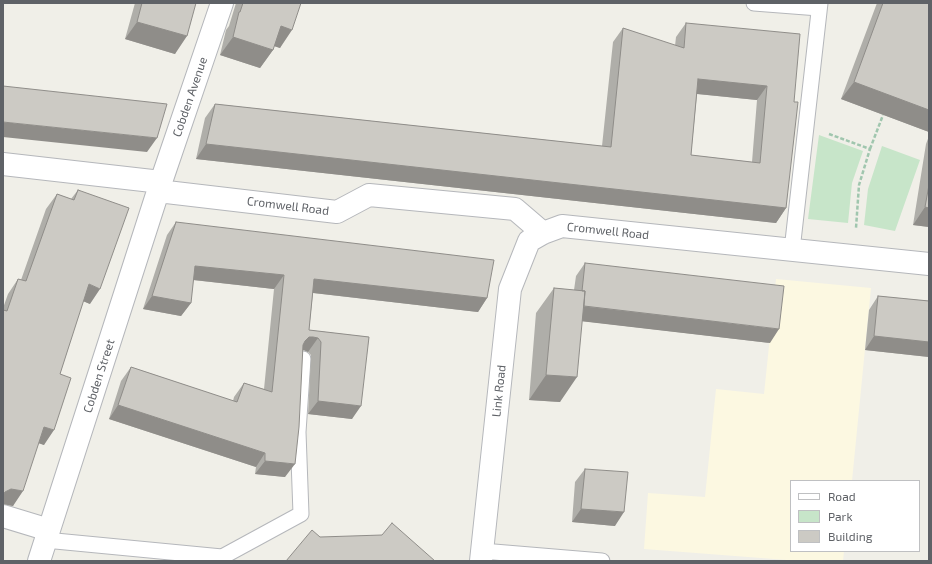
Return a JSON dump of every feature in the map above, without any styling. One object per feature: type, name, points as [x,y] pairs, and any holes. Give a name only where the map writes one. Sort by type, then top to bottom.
[{"type":"street","name":"Cobden Avenue","points":[[160,186],[222,3]]},
{"type":"street","name":"Cromwell Road","points":[[3,164],[337,212],[369,195],[515,209],[543,233],[562,226],[929,264]]},
{"type":"street","name":"Cobden Street","points":[[39,561],[160,186]]},
{"type":"street","name":"Link Road","points":[[482,556],[510,289],[529,241],[543,233]]},
{"type":"street","points":[[3,516],[47,535]]},
{"type":"lane","points":[[754,3],[820,6],[792,250]]},
{"type":"lane","points":[[47,535],[222,559],[301,514],[298,432],[303,359]]},
{"type":"lane","points":[[482,556],[602,561]]},
{"type":"path","points":[[853,257],[859,185],[870,148],[883,115]]},
{"type":"path","points":[[806,125],[870,148]]},
{"type":"shaded area","points":[[776,279],[871,288],[852,480],[790,480],[790,552],[844,552],[843,561],[800,561],[644,549],[648,493],[705,497],[716,389],[764,394]]},
{"type":"green space","points":[[819,135],[863,151],[852,183],[848,223],[808,219]]},
{"type":"green space","points":[[882,146],[920,160],[895,231],[864,225],[868,189]]},
{"type":"building","points":[[142,3],[196,3],[187,36],[137,22]]},
{"type":"building","points":[[243,3],[301,3],[292,30],[281,26],[273,50],[233,37],[239,12]]},
{"type":"building","points":[[883,3],[929,3],[929,110],[854,82]]},
{"type":"building","points":[[686,23],[800,34],[794,102],[798,102],[786,208],[206,144],[215,104],[611,147],[623,28],[684,48]],"holes":[[[698,79],[767,86],[760,163],[691,155]]]},
{"type":"building","points":[[3,86],[167,104],[157,138],[3,122]]},
{"type":"building","points":[[929,185],[929,208],[925,207]]},
{"type":"building","points":[[78,190],[129,208],[100,289],[89,284],[60,374],[71,378],[54,430],[44,427],[23,491],[11,489],[3,495],[3,310],[7,311],[18,279],[26,281],[57,194],[74,200]]},
{"type":"building","points":[[176,222],[494,260],[487,298],[314,279],[309,330],[369,337],[361,406],[318,401],[321,342],[318,338],[309,337],[303,345],[299,427],[295,464],[265,461],[265,453],[118,405],[131,367],[237,402],[244,383],[272,392],[284,275],[195,266],[191,303],[152,296]]},
{"type":"building","points":[[585,263],[784,286],[779,329],[584,306],[585,291],[582,291]]},
{"type":"building","points":[[554,288],[585,291],[577,377],[546,375]]},
{"type":"building","points":[[878,296],[929,301],[929,342],[874,336]]},
{"type":"building","points":[[585,469],[628,472],[624,512],[581,509]]},
{"type":"building","points":[[392,523],[435,561],[286,561],[312,530],[320,537],[382,535]]}]
